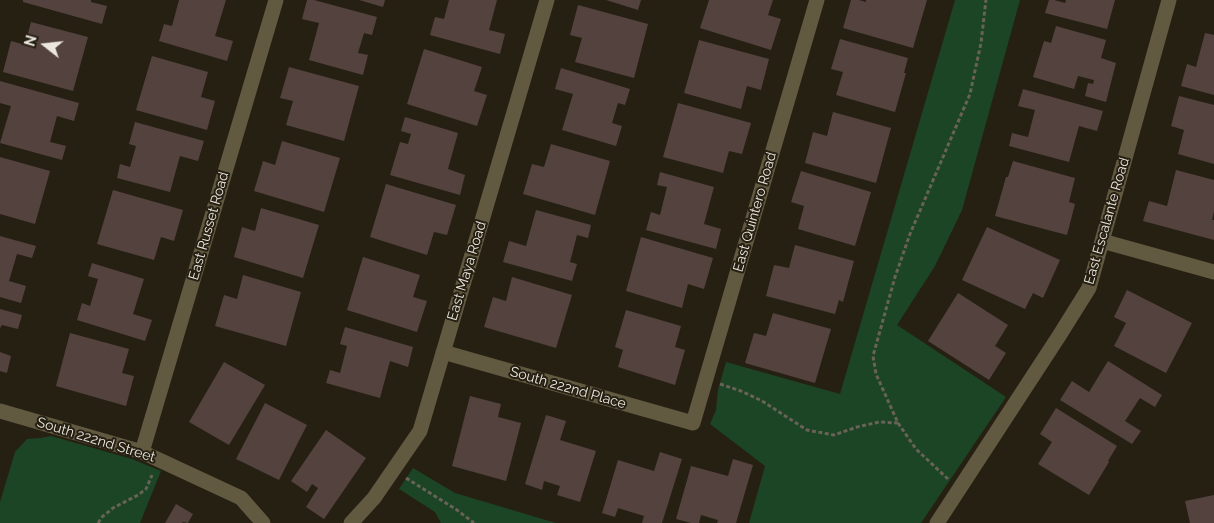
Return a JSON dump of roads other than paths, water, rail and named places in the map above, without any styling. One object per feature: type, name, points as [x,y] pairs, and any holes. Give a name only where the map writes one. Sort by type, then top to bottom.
[{"type":"street","name":"East Russet Road","points":[[142,452],[276,0]]},
{"type":"street","name":"East Maya Road","points":[[351,523],[374,498],[420,431],[548,0]]},
{"type":"street","name":"East Quintero Road","points":[[693,424],[817,0]]},
{"type":"street","name":"East Escalante Road","points":[[937,523],[1089,288],[1169,0]]},
{"type":"street","points":[[1102,241],[1214,272]]},
{"type":"street","name":"South 222nd Place","points":[[443,352],[693,424]]},
{"type":"street","name":"South 222nd Street","points":[[1,416],[142,452],[241,498],[262,523]]}]
